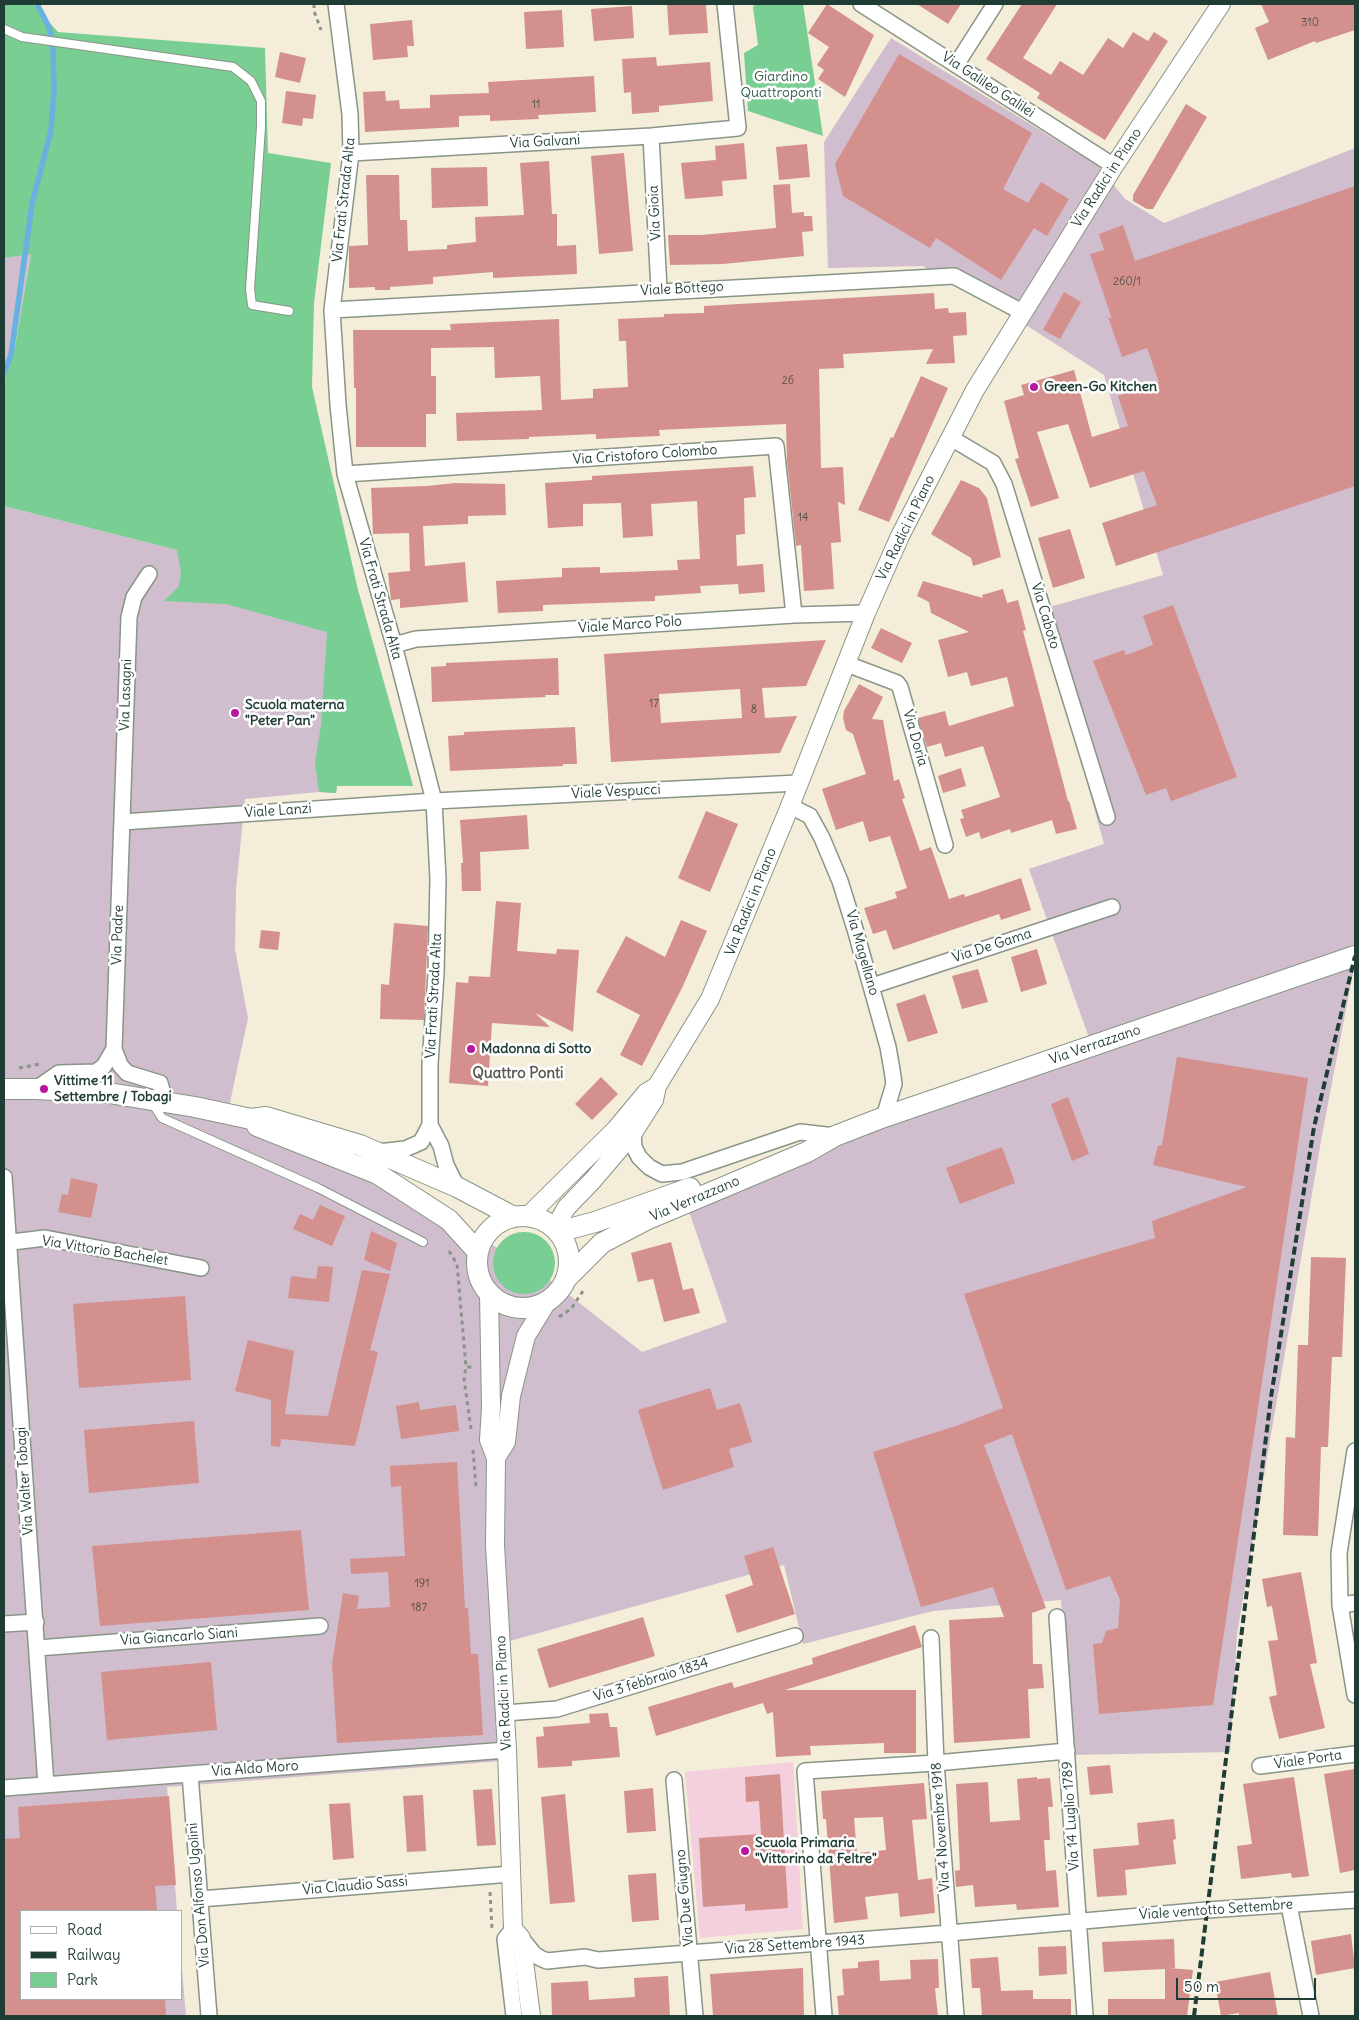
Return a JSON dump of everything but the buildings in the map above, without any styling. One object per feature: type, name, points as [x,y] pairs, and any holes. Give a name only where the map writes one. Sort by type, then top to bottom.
[{"type":"main road","name":"Via Verrazzano","points":[[566,1279],[602,1242],[648,1219],[807,1152],[835,1136],[1355,956]]},
{"type":"main road","points":[[4,1089],[109,1093],[234,1114],[251,1119],[266,1117],[360,1145],[521,1216],[542,1220],[557,1230],[568,1250],[566,1279]]},
{"type":"main road","points":[[251,1119],[260,1128],[378,1174],[449,1220],[478,1252]]},
{"type":"main road","name":"Via Verrazzano","points":[[557,1230],[595,1222],[708,1181],[802,1142],[835,1136]]},
{"type":"main road","name":"Via Radici in Piano","points":[[521,1216],[504,1220],[494,1225],[481,1242],[478,1252],[478,1274],[482,1284],[499,1301],[511,1306],[524,1308],[536,1306],[548,1300],[558,1291],[566,1279]]},
{"type":"street","points":[[336,4],[343,4]]},
{"type":"street","name":"Via Frati Strada Alta","points":[[336,4],[350,114],[351,153],[332,310],[338,405],[345,474],[394,645],[434,801],[438,879],[436,974],[430,1064],[430,1125],[441,1146],[446,1165],[457,1187]]},
{"type":"street","name":"Via Galvani","points":[[351,153],[651,136],[738,128],[725,4]]},
{"type":"street","name":"Via Galileo Galilei","points":[[861,4],[1114,166]]},
{"type":"street","points":[[956,64],[995,4]]},
{"type":"street","name":"Via Radici in Piano","points":[[557,1230],[566,1208],[633,1133],[654,1100],[657,1086],[710,999],[790,806],[866,613],[900,536],[975,390],[1114,166],[1220,4]]},
{"type":"street","name":"Via Gioia","points":[[651,136],[659,290]]},
{"type":"street","name":"Viale Bottego","points":[[332,310],[659,290],[954,276],[1022,312]]},
{"type":"street","name":"Via Caboto","points":[[951,438],[993,463],[1004,484],[1107,817]]},
{"type":"street","name":"Via Cristoforo Colombo","points":[[345,474],[776,446],[794,615]]},
{"type":"street","name":"Via Lasagni","points":[[122,822],[130,617],[134,596],[149,574]]},
{"type":"street","name":"Viale Marco Polo","points":[[394,645],[416,639],[794,615],[866,613]]},
{"type":"street","name":"Via Doria","points":[[847,664],[897,683],[900,687],[945,845]]},
{"type":"street","name":"Viale Vespucci","points":[[434,801],[798,783]]},
{"type":"street","name":"Viale Lanzi","points":[[122,822],[434,801]]},
{"type":"street","name":"Via Magellano","points":[[790,806],[810,816],[822,838],[840,881],[872,986],[888,1047],[894,1084],[884,1118]]},
{"type":"street","name":"Via Padre","points":[[122,822],[114,1049],[120,1065],[127,1073],[160,1083],[158,1101]]},
{"type":"street","name":"Via De Gama","points":[[872,986],[1112,907]]},
{"type":"street","points":[[36,1089],[59,1073],[96,1072],[104,1066],[114,1049]]},
{"type":"street","name":"Via Radici in Piano","points":[[521,1216],[616,1129],[646,1093],[657,1086]]},
{"type":"street","points":[[376,1152],[405,1149],[421,1142],[430,1125]]},
{"type":"street","name":"Via Verrazzano","points":[[633,1133],[634,1147],[639,1157],[649,1167],[662,1174],[682,1172],[800,1132],[835,1136]]},
{"type":"street","name":"Via Walter Tobagi","points":[[4,1177],[6,1243],[38,1648],[46,1785]]},
{"type":"street","name":"Via Vittorio Bachelet","points":[[6,1243],[45,1238],[201,1268]]},
{"type":"street","name":"Via Radici in Piano","points":[[489,1293],[491,1407],[489,1440],[496,1458],[496,1545],[507,1750],[511,1874],[517,1933],[531,2016]]},
{"type":"street","name":"Via Radici in Piano","points":[[496,1458],[506,1442],[511,1396],[526,1336],[548,1300]]},
{"type":"street","points":[[1355,1451],[1339,1553],[1340,1605],[1355,1695]]},
{"type":"street","points":[[1340,1605],[1355,1603]]},
{"type":"street","name":"Via 14 Luglio 1789","points":[[1057,1617],[1085,2016]]},
{"type":"street","points":[[4,1624],[36,1622]]},
{"type":"street","name":"Via Giancarlo Siani","points":[[38,1648],[320,1626]]},
{"type":"street","name":"Via 3 febbraio 1834","points":[[505,1713],[558,1709],[795,1636]]},
{"type":"street","name":"Via 4 Novembre 1918","points":[[931,1638],[936,1763],[956,2016]]},
{"type":"street","name":"Via Aldo Moro","points":[[4,1788],[507,1750]]},
{"type":"street","points":[[824,2016],[805,1771],[936,1763],[1066,1751]]},
{"type":"street","name":"Viale Porta","points":[[1260,1766],[1355,1754]]},
{"type":"street","name":"Via Don Alfonso Ugolini","points":[[190,1774],[209,2016]]},
{"type":"street","name":"Via Due Giugno","points":[[674,1780],[695,2016]]},
{"type":"street","name":"Via Claudio Sassi","points":[[200,1899],[511,1874]]},
{"type":"street","name":"Viale ventotto Settembre","points":[[1078,1921],[1355,1900]]},
{"type":"street","points":[[1289,1905],[1310,2016]]},
{"type":"street","name":"Via 28 Settembre 1943","points":[[517,1933],[534,1954],[547,1961],[585,1957],[598,1960],[818,1944],[1078,1921]]},
{"type":"street","name":"Via Radici in Piano","points":[[514,2016],[505,1939],[517,1933]]},
{"type":"lane","points":[[4,29],[22,37],[74,43],[233,68],[251,81],[261,101],[261,127],[250,289],[252,305],[289,310]]},
{"type":"lane","points":[[158,1101],[162,1118],[318,1188],[423,1242]]},
{"type":"path","points":[[449,1220],[446,1245],[457,1264],[466,1367]]},
{"type":"shaded area","points":[[891,38],[1098,166],[1125,199],[1164,223],[1355,148],[1355,962],[1322,1135],[1237,1634],[1230,1752],[1071,1755],[1061,1600],[933,1611],[803,1644],[784,1565],[506,1642],[515,1760],[167,1787],[177,1910],[20,1910],[20,2000],[182,2000],[182,1970],[186,2016],[4,2016],[4,506],[177,550],[358,590],[413,786],[337,786],[336,793],[319,792],[245,799],[236,889],[235,949],[248,1018],[226,1121],[304,1138],[451,1220],[546,1277],[642,1352],[727,1322],[683,1194],[1093,1049],[1029,869],[1104,844],[1039,610],[1163,575],[1104,375],[1007,313],[923,266],[828,268],[824,142]]},
{"type":"shaded area","points":[[31,253],[15,347],[4,381],[4,258]]},
{"type":"shaded area","name":"Scuola Primaria \"Vittorino da Feltre\"","points":[[793,1762],[803,1929],[700,1938],[685,1772]]},
{"type":"green space","points":[[4,4],[33,4],[58,32],[265,48],[268,153],[331,163],[314,303],[312,387],[358,590],[413,786],[337,786],[336,793],[319,792],[315,762],[321,725],[327,632],[226,604],[164,601],[179,586],[181,573],[177,550],[4,506],[4,381],[15,347],[31,254],[4,258]]},
{"type":"green space","name":"Giardino Quattroponti","points":[[755,4],[803,4],[823,136],[748,111],[744,53],[758,45],[753,7]]},
{"type":"green space","points":[[524,1232],[536,1234],[546,1241],[553,1251],[555,1263],[553,1275],[546,1285],[536,1292],[524,1294],[512,1292],[502,1285],[495,1275],[493,1263],[495,1251],[502,1241],[512,1234]]},
{"type":"waterway","points":[[4,373],[11,355],[32,204],[51,130],[54,91],[53,47],[49,27],[37,4]]},
{"type":"railway","points":[[1194,2016],[1271,1397],[1314,1127],[1355,956]]},
{"type":"place","name":"Green-Go Kitchen","points":[[1034,387]]},
{"type":"place","name":"Scuola materna \"Peter Pan\"","points":[[235,713]]},
{"type":"place","name":"Madonna di Sotto","points":[[471,1049]]},
{"type":"place","name":"Vittime 11 Settembre / Tobagi","points":[[44,1089]]},
{"type":"place","name":"Scuola Primaria \"Vittorino da Feltre\"","points":[[745,1851]]},
{"type":"district","name":"Quattro Ponti","points":[[518,1074]]}]
